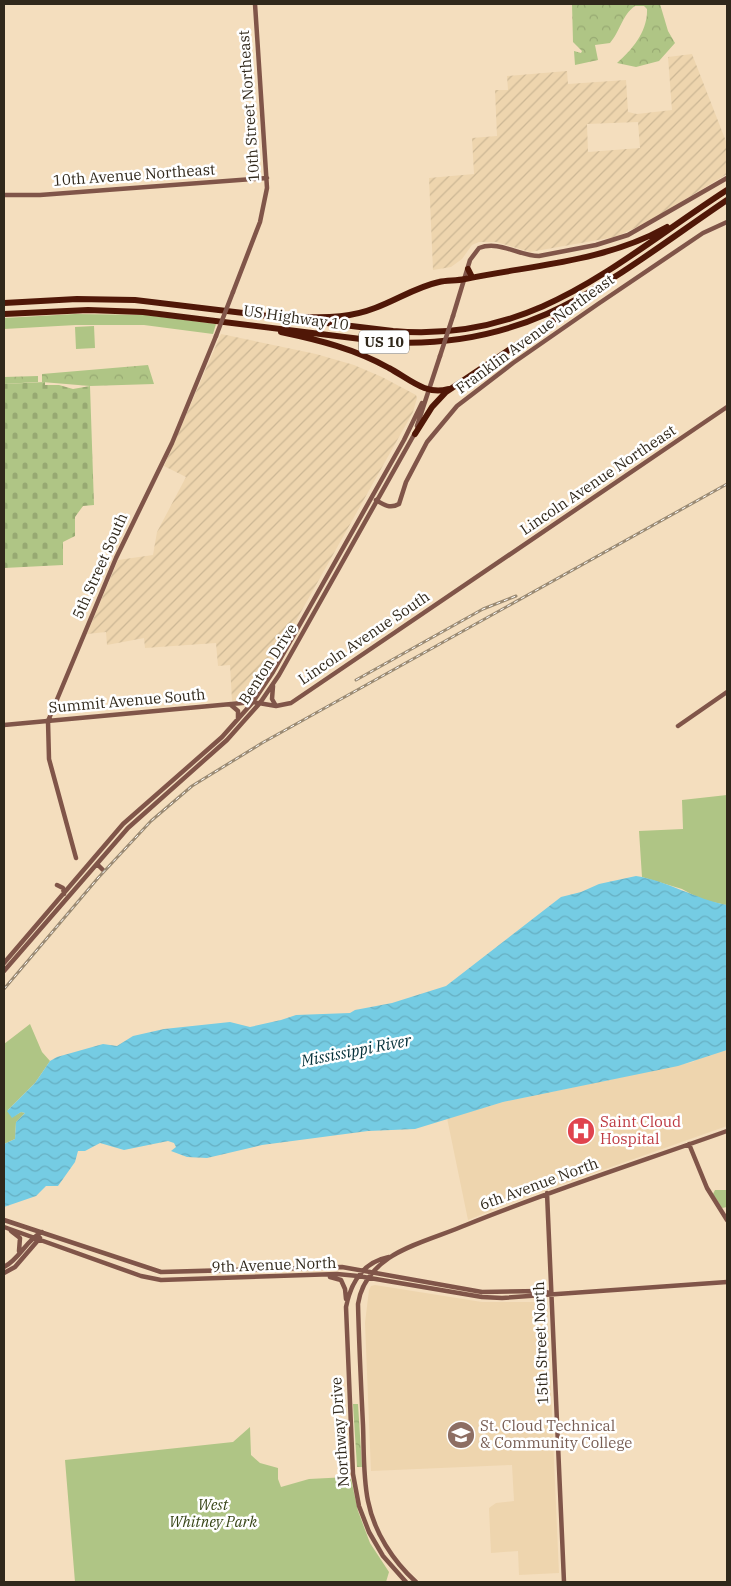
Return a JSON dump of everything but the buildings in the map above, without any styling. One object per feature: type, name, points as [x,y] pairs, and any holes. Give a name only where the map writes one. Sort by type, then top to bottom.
[{"type":"highway","name":"US 10","points":[[4,303],[121,300],[404,332],[455,331],[495,323],[541,308],[583,288],[727,190]]},
{"type":"highway","points":[[247,313],[316,318],[351,315],[376,308],[428,285],[464,280],[612,251],[656,232],[713,200]]},
{"type":"highway","name":"US Highway 10","points":[[4,314],[108,310],[238,323],[385,342],[452,341],[487,335],[533,321],[566,306],[611,279],[727,200]]},
{"type":"highway","points":[[468,269],[472,278]]},
{"type":"highway","points":[[415,434],[432,407],[446,392],[611,279]]},
{"type":"highway","points":[[238,323],[342,347],[373,359],[428,390],[444,390],[456,386]]},
{"type":"street","name":"10th Street Northeast","points":[[233,292],[263,211],[267,178],[255,4]]},
{"type":"street","name":"10th Avenue Northeast","points":[[4,195],[39,195],[267,178]]},
{"type":"street","name":"Benton Drive","points":[[4,971],[128,828],[227,740],[260,703],[273,684],[415,434],[473,255],[484,246],[498,246],[527,255],[539,256],[596,245],[638,230],[727,178]]},
{"type":"street","name":"Franklin Avenue Northeast","points":[[371,497],[387,506],[394,507],[399,504],[406,482],[427,442],[448,415],[465,400],[513,363],[598,304],[703,233],[727,222]]},
{"type":"street","name":"5th Street South","points":[[76,858],[49,759],[48,721],[116,558],[172,443],[233,292]]},
{"type":"street","name":"Benton Drive","points":[[4,963],[123,824],[212,746],[253,702],[273,672],[404,440],[428,390]]},
{"type":"street","name":"Lincoln Avenue Northeast","points":[[482,574],[727,407]]},
{"type":"street","name":"Lincoln Avenue South","points":[[276,706],[291,703],[482,574]]},
{"type":"street","points":[[273,684],[272,699],[276,706]]},
{"type":"street","points":[[678,726],[727,692]]},
{"type":"street","name":"Summit Avenue South","points":[[4,725],[253,702]]},
{"type":"street","points":[[253,702],[276,706]]},
{"type":"street","points":[[230,704],[238,710],[238,720]]},
{"type":"street","points":[[97,864],[103,870]]},
{"type":"street","points":[[57,885],[63,888],[64,894]]},
{"type":"street","name":"6th Avenue North","points":[[364,1270],[379,1259],[391,1256],[547,1193],[727,1130]]},
{"type":"street","points":[[689,1144],[707,1188],[727,1220]]},
{"type":"street","name":"15th Street North","points":[[547,1193],[564,1582]]},
{"type":"street","name":"9th Avenue North","points":[[4,1220],[142,1268],[161,1272],[321,1266],[364,1270],[482,1292],[541,1291],[552,1293]]},
{"type":"street","points":[[5,1227],[17,1235],[21,1242],[14,1259]]},
{"type":"street","name":"9th Avenue North","points":[[5,1227],[40,1238],[141,1276],[161,1280],[306,1275],[358,1276],[482,1297],[542,1296],[552,1293],[727,1282]]},
{"type":"street","points":[[4,1267],[14,1259],[33,1236],[42,1232]]},
{"type":"street","points":[[4,1273],[15,1267],[40,1238],[42,1232]]},
{"type":"street","name":"6th Avenue North","points":[[372,1272],[391,1256]]},
{"type":"street","name":"Northway Drive","points":[[364,1270],[358,1276],[348,1295],[346,1307],[353,1474],[359,1506],[369,1532],[383,1556],[406,1582]]},
{"type":"street","name":"Northway Drive","points":[[372,1272],[362,1288],[358,1304],[364,1473],[368,1502],[389,1551],[404,1571],[416,1582]]},
{"type":"street","points":[[306,1275],[341,1280],[345,1289],[346,1307]]},
{"type":"shaded area","points":[[692,54],[727,144],[727,174],[646,223],[615,237],[530,252],[496,242],[479,242],[472,245],[462,259],[451,267],[433,270],[429,178],[474,174],[472,138],[497,136],[495,90],[508,90],[507,76],[567,71],[568,84],[626,80],[628,112],[637,114],[672,110],[668,57]],"holes":[[[638,122],[640,148],[588,152],[587,124]]]},
{"type":"shaded area","points":[[221,334],[316,354],[354,365],[382,377],[416,395],[417,398],[413,412],[265,676],[250,698],[232,701],[230,665],[218,666],[216,643],[145,648],[144,638],[107,645],[106,632],[87,634],[118,560],[153,555],[157,532],[186,477],[164,466]]},
{"type":"shaded area","name":"Saint Cloud Hospital","points":[[727,1050],[727,1126],[515,1201],[468,1220],[447,1118],[503,1102],[693,1062],[701,1057]]},
{"type":"shaded area","name":"St. Cloud Technical & Community College","points":[[375,1285],[482,1302],[547,1302],[559,1573],[519,1575],[518,1551],[491,1553],[489,1508],[496,1503],[514,1501],[512,1465],[371,1471],[365,1323],[369,1290],[371,1286]]},
{"type":"green space","points":[[572,4],[660,4],[668,31],[675,43],[659,61],[636,67],[617,63],[633,46],[645,25],[647,9],[644,6],[635,6],[627,14],[610,43],[595,45],[598,60],[575,65],[574,51],[581,53],[582,51],[573,42]]},
{"type":"green space","points":[[75,314],[146,315],[216,324],[213,334],[144,325],[76,325],[4,329],[4,318]]},
{"type":"green space","points":[[94,326],[95,348],[76,349],[75,327]]},
{"type":"green space","points":[[148,365],[154,384],[90,386],[42,382],[42,374]]},
{"type":"green space","points":[[38,376],[38,382],[4,384],[4,377]]},
{"type":"green space","points":[[45,382],[45,385],[59,385],[73,389],[90,386],[94,505],[83,506],[75,517],[75,536],[63,542],[63,565],[4,568],[4,384]]},
{"type":"green space","points":[[727,795],[727,905],[702,900],[682,889],[642,877],[639,831],[683,829],[682,800]]},
{"type":"green space","points":[[30,1024],[42,1052],[50,1061],[35,1083],[8,1110],[14,1116],[21,1112],[25,1113],[16,1122],[15,1139],[4,1144],[4,1044]]},
{"type":"green space","points":[[715,1190],[727,1190],[727,1207],[722,1208],[713,1194]]},
{"type":"green space","points":[[353,1404],[358,1404],[362,1467],[357,1467]]},
{"type":"green space","name":"West Whitney Park","points":[[250,1427],[251,1455],[260,1463],[278,1468],[278,1479],[281,1487],[309,1479],[348,1477],[351,1479],[358,1511],[370,1543],[389,1572],[386,1582],[75,1582],[65,1460],[233,1442]]},
{"type":"water","name":"Mississippi River","points":[[636,876],[648,878],[704,899],[727,905],[727,1050],[678,1066],[503,1102],[415,1129],[368,1131],[262,1145],[207,1158],[187,1157],[171,1151],[176,1147],[174,1143],[168,1141],[124,1150],[100,1143],[85,1151],[78,1151],[75,1162],[58,1186],[46,1186],[36,1196],[4,1207],[4,1144],[15,1139],[16,1122],[25,1113],[21,1112],[12,1118],[7,1111],[35,1083],[50,1061],[57,1057],[103,1044],[117,1046],[133,1036],[164,1029],[230,1022],[250,1027],[296,1015],[350,1013],[355,1010],[392,1003],[446,986],[561,897],[581,892],[599,884]]},
{"type":"railway","points":[[4,989],[98,878],[151,821],[192,786],[262,743],[727,484]]},
{"type":"railway","points":[[356,680],[483,609],[516,596]]},
{"type":"place","name":"Saint Cloud Hospital","points":[[581,1131]]},
{"type":"place","name":"St. Cloud Technical & Community College","points":[[461,1435]]}]
